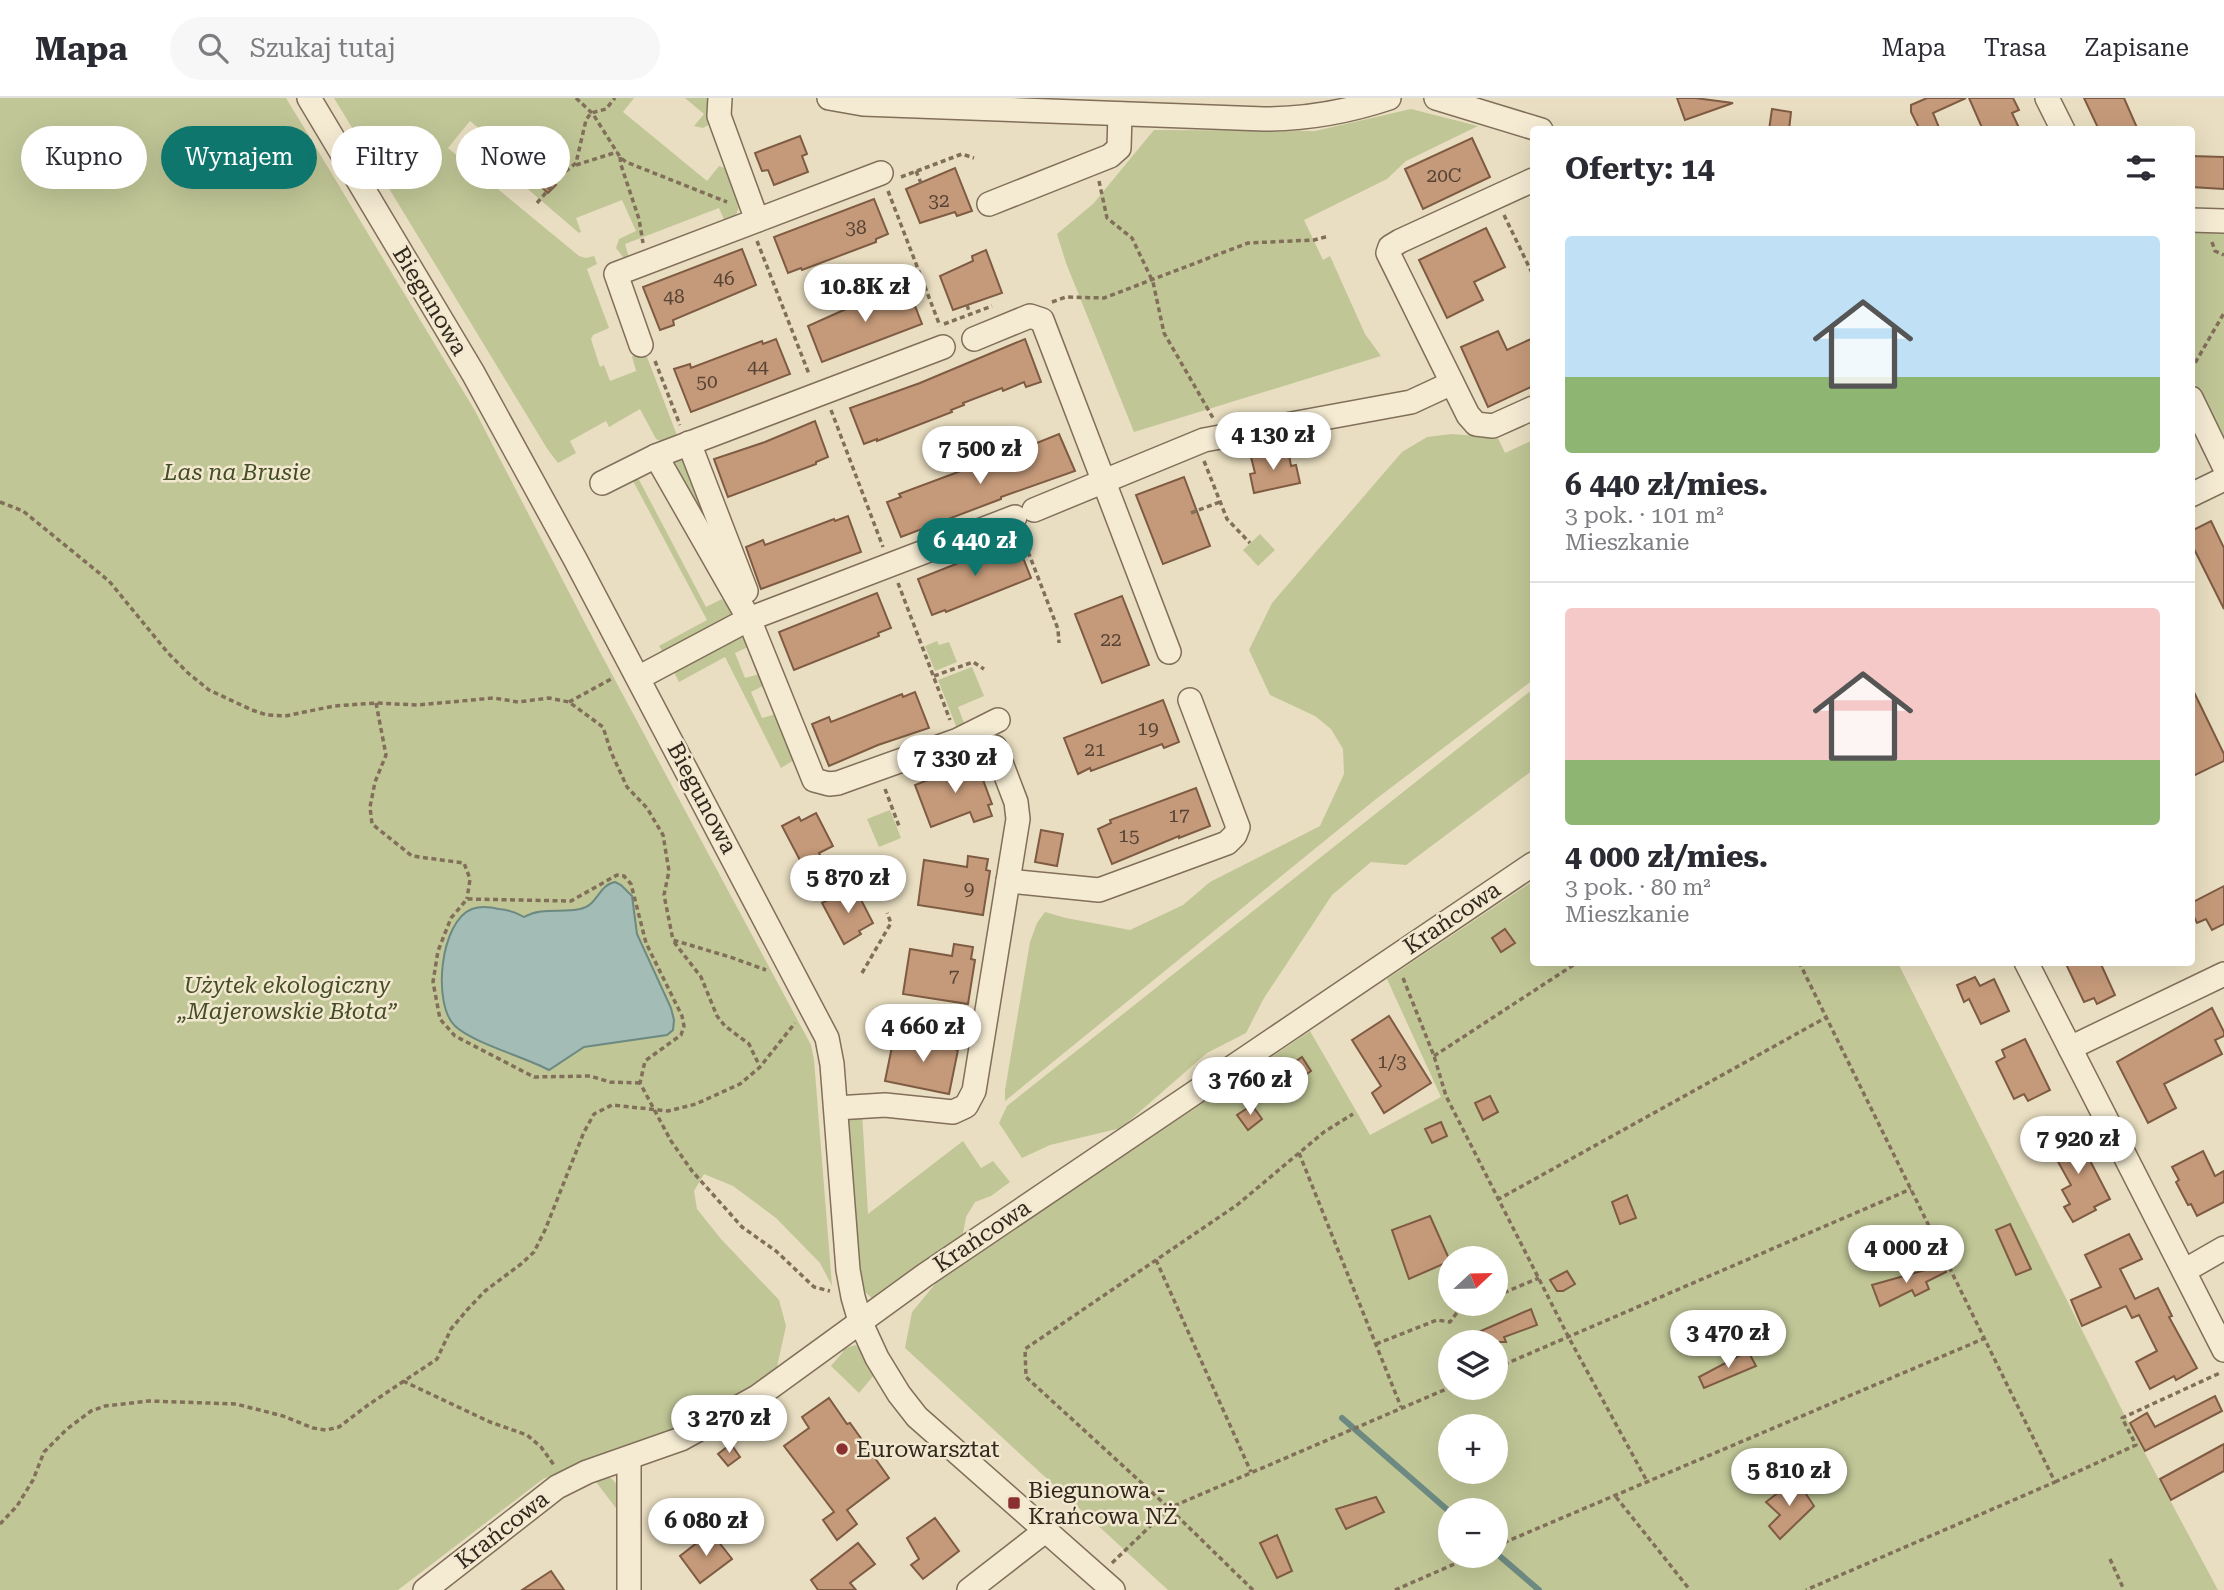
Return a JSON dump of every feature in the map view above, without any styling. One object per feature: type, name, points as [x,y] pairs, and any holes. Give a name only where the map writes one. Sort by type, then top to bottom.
[{"type":"street","name":"Biegunowa","points":[[309,98],[473,373],[635,672],[830,1046],[848,1270],[860,1321],[891,1382],[917,1417],[1113,1590]]},
{"type":"street","points":[[720,98],[719,116],[754,219]]},
{"type":"street","points":[[829,98],[863,104],[906,102],[1120,114],[1296,119],[1347,111],[1390,98]]},
{"type":"street","points":[[1436,98],[1530,127]]},
{"type":"street","points":[[2047,98],[2061,126]]},
{"type":"street","points":[[989,204],[1110,156],[1119,148],[1120,114]]},
{"type":"street","points":[[641,345],[616,274],[754,219],[883,178]]},
{"type":"street","points":[[1530,181],[1400,241],[1390,247],[1388,253],[1468,415],[1476,424],[1484,426],[1501,423],[1530,409]]},
{"type":"street","points":[[2195,220],[2224,221]]},
{"type":"street","points":[[974,339],[1030,316],[1042,320],[1169,652]]},
{"type":"street","points":[[602,483],[656,456],[684,435],[821,393],[939,334]]},
{"type":"street","points":[[635,672],[748,619],[1208,440],[1410,402],[1452,383]]},
{"type":"street","points":[[2195,406],[2224,467]]},
{"type":"street","points":[[684,435],[747,593],[748,619]]},
{"type":"street","points":[[656,456],[748,619],[814,780],[829,784],[838,783],[958,740],[998,720]]},
{"type":"street","points":[[2195,493],[2224,480]]},
{"type":"street","points":[[1008,881],[1099,890],[1227,843],[1238,827],[1189,700]]},
{"type":"street","points":[[836,1108],[885,1105],[953,1112],[966,1106],[974,1091],[1018,820],[1016,802],[995,747]]},
{"type":"street","name":"Krańcowa","points":[[425,1590],[566,1482],[681,1439],[737,1409],[925,1275],[1530,866]]},
{"type":"street","points":[[2028,966],[2224,1350]]},
{"type":"street","points":[[2070,1048],[2224,974]]},
{"type":"street","points":[[2184,1271],[2224,1248]]},
{"type":"street","points":[[629,1459],[629,1590]]},
{"type":"street","points":[[969,1590],[1045,1531]]},
{"type":"path","points":[[576,98],[591,113],[620,158],[639,219],[648,261]]},
{"type":"path","points":[[537,203],[561,175],[576,163],[586,120],[591,113],[606,109],[615,98]]},
{"type":"path","points":[[573,166],[617,152]]},
{"type":"path","points":[[974,158],[962,154],[916,171],[883,178],[939,334],[971,314],[993,305]]},
{"type":"path","points":[[620,158],[754,219],[810,376],[800,380]]},
{"type":"path","points":[[1093,163],[1102,188],[1107,218],[1129,234],[1152,279],[1164,333],[1212,413],[1208,440],[1220,502],[1227,519],[1250,543]]},
{"type":"path","points":[[916,171],[921,183]]},
{"type":"path","points":[[1496,197],[1530,269]]},
{"type":"path","points":[[1030,316],[1043,306],[1066,297],[1104,298],[1248,243],[1300,241],[1329,236]]},
{"type":"path","points":[[967,305],[971,314]]},
{"type":"path","points":[[2195,363],[2224,313]]},
{"type":"path","points":[[641,345],[651,349],[684,435]]},
{"type":"path","points":[[821,393],[828,402],[958,740]]},
{"type":"path","points":[[0,502],[23,511],[109,581],[168,653],[209,690],[267,715],[285,716],[334,706],[376,703],[417,705],[494,698],[518,702],[549,698],[569,702],[603,727],[627,787],[647,808],[663,835],[669,870],[664,895],[673,940],[701,977],[717,1016],[725,1026],[749,1044],[760,1067]]},
{"type":"path","points":[[1191,513],[1220,502]]},
{"type":"path","points":[[1024,513],[1058,629],[1059,643]]},
{"type":"path","points":[[934,676],[973,662],[984,669]]},
{"type":"path","points":[[569,702],[635,672]]},
{"type":"path","points":[[376,703],[387,755],[374,782],[370,807],[372,824],[412,856],[464,863],[470,879],[467,899],[451,918],[438,951],[433,982],[440,1019],[455,1036],[534,1077],[590,1076],[610,1082],[640,1083]]},
{"type":"path","points":[[896,784],[884,789],[898,826]]},
{"type":"path","points":[[467,899],[571,901],[608,878],[624,876],[631,884],[646,943],[682,1016],[684,1027],[681,1035],[645,1061],[640,1083],[653,1110],[692,1171],[741,1227],[776,1251],[814,1287],[853,1297]]},
{"type":"path","points":[[862,974],[891,923],[887,913]]},
{"type":"path","points":[[673,940],[730,957],[764,971],[788,961]]},
{"type":"path","points":[[1393,958],[1434,1056],[1446,1096],[1569,1338],[1648,1482]]},
{"type":"path","points":[[1434,1056],[1572,966]]},
{"type":"path","points":[[1801,966],[2055,1482]]},
{"type":"path","points":[[0,1524],[17,1506],[33,1480],[44,1452],[67,1429],[91,1411],[105,1406],[149,1401],[236,1404],[283,1416],[313,1429],[340,1427],[437,1359],[451,1329],[467,1310],[485,1291],[534,1252],[589,1118],[612,1105],[668,1111],[696,1104],[740,1084],[760,1067],[777,1043],[811,1006]]},
{"type":"path","points":[[1497,1200],[1825,1018]]},
{"type":"path","points":[[1254,1590],[1026,1377],[1025,1349],[1237,1205],[1299,1153],[1353,1114]]},
{"type":"path","points":[[1299,1153],[1401,1407]]},
{"type":"path","points":[[1508,1363],[1911,1189]]},
{"type":"path","points":[[1156,1260],[1251,1472]]},
{"type":"path","points":[[1508,1291],[1539,1278]]},
{"type":"path","points":[[1376,1344],[1437,1320],[1450,1322],[1454,1316]]},
{"type":"path","points":[[1508,1541],[1983,1339]]},
{"type":"path","points":[[1807,1590],[2136,1445],[2122,1418],[2224,1371]]},
{"type":"path","points":[[403,1381],[491,1422],[527,1435],[541,1447],[566,1482]]},
{"type":"path","points":[[1124,1550],[1169,1508],[1438,1392]]},
{"type":"path","points":[[1616,1496],[1690,1590]]},
{"type":"path","points":[[2110,1559],[2124,1590]]},
{"type":"path","points":[[1395,1590],[1445,1568]]},
{"type":"green space","name":"Las na Brusie","points":[[0,98],[286,98],[303,126],[161,126],[161,189],[317,189],[317,149],[331,172],[331,189],[341,189],[474,409],[600,652],[811,1045],[832,1286],[820,1263],[776,1218],[733,1186],[704,1174],[694,1191],[697,1209],[721,1239],[779,1300],[786,1326],[777,1367],[761,1382],[706,1416],[543,1479],[398,1590],[0,1590]]},
{"type":"green space","points":[[334,98],[634,98],[623,112],[707,181],[719,166],[727,169],[740,204],[735,218],[725,222],[719,208],[625,244],[629,258],[623,257],[616,248],[619,239],[636,231],[622,200],[576,218],[581,232],[579,233],[528,189],[570,189],[570,126],[476,126],[470,121],[466,126],[456,126],[456,138],[448,148],[456,155],[456,189],[498,189],[579,256],[594,256],[597,264],[587,269],[609,328],[593,335],[591,339],[600,367],[604,365],[610,381],[636,371],[632,356],[636,354],[647,357],[678,438],[663,442],[656,439],[640,409],[609,427],[606,421],[570,441],[576,453],[558,463],[389,189],[442,189],[442,126],[351,126]]},
{"type":"green space","points":[[685,98],[708,98],[710,124],[703,128],[694,126],[704,114]]},
{"type":"green space","points":[[1411,109],[1478,126],[1406,161],[1387,179],[1304,220],[1323,260],[1330,256],[1365,334],[1381,356],[1134,432],[1066,263],[1057,234],[1093,204],[1154,130],[1315,131]]},
{"type":"green space","points":[[2195,230],[2224,231],[2224,443],[2195,383]]},
{"type":"green space","points":[[1452,434],[1498,438],[1505,453],[1530,441],[1530,682],[1376,799],[1005,1101],[1030,942],[1037,923],[1045,912],[1130,930],[1183,905],[1210,882],[1320,826],[1344,774],[1343,749],[1331,729],[1315,716],[1270,695],[1249,650],[1272,603],[1402,452],[1427,437]]},
{"type":"green space","points":[[682,458],[686,460],[738,586],[673,470],[675,463]]},
{"type":"green space","points":[[637,476],[706,607],[722,599],[732,611],[730,616],[663,652],[659,646],[707,620],[632,479]]},
{"type":"green space","points":[[1260,534],[1275,550],[1258,566],[1243,550]]},
{"type":"green space","points":[[739,636],[745,638],[750,646],[735,653],[745,678],[760,674],[765,685],[751,692],[762,718],[776,714],[794,760],[781,768],[725,657],[679,682],[672,668]]},
{"type":"green space","points":[[937,641],[939,645],[949,642],[957,662],[935,671],[925,646]]},
{"type":"green space","points":[[972,667],[984,696],[958,707],[966,728],[958,731],[938,680]]},
{"type":"green space","points":[[1530,691],[1530,772],[1406,865],[1371,862],[1332,895],[1264,998],[1246,1033],[1207,1053],[1121,1128],[1050,1145],[1022,1158],[999,1123],[1007,1106]]},
{"type":"green space","points":[[890,810],[901,838],[879,847],[867,819]]},
{"type":"green space","points":[[1530,883],[1530,966],[1900,966],[2125,1416],[2218,1590],[1168,1590],[905,1348],[912,1312],[936,1283],[1310,1031],[1370,1135],[1441,1097],[1387,979]]},
{"type":"green space","points":[[862,1112],[868,1214],[963,1141],[981,1168],[993,1161],[1010,1182],[991,1196],[975,1202],[966,1217],[962,1239],[874,1300],[861,1286],[847,1118]]},
{"type":"green space","points":[[855,1345],[860,1348],[874,1375],[859,1393],[831,1366],[843,1349]]},
{"type":"green space","points":[[607,1476],[618,1487],[619,1512],[593,1478]]},
{"type":"water","points":[[615,882],[632,896],[637,934],[671,1008],[673,1030],[667,1035],[584,1047],[549,1070],[486,1044],[455,1026],[443,1000],[442,982],[446,945],[461,917],[472,909],[482,907],[509,911],[524,917],[545,911],[580,909],[591,904],[605,887]]},
{"type":"building","points":[[1677,98],[1695,98],[1733,103],[1685,120]]},
{"type":"building","points":[[1927,98],[1966,98],[1933,113],[1938,126],[1918,126],[1911,112],[1911,105]]},
{"type":"building","points":[[1969,98],[2013,98],[2019,110],[2012,113],[2018,126],[1981,126]]},
{"type":"building","points":[[2084,98],[2124,98],[2136,126],[2097,126]]},
{"type":"building","points":[[1772,109],[1791,112],[1789,126],[1770,126]]},
{"type":"building","points":[[800,136],[807,154],[802,156],[808,172],[774,185],[768,170],[762,171],[755,153]]},
{"type":"building","points":[[1472,138],[1490,177],[1423,209],[1405,169]]},
{"type":"building","points":[[2195,156],[2224,157],[2224,189],[2195,187]]},
{"type":"building","points":[[955,168],[972,211],[957,216],[955,212],[920,223],[906,189]]},
{"type":"building","points":[[874,199],[888,234],[876,239],[876,242],[788,273],[774,237]]},
{"type":"building","points":[[1486,228],[1505,267],[1474,282],[1483,300],[1447,318],[1419,260]]},
{"type":"building","points":[[742,249],[756,285],[673,320],[674,325],[660,330],[643,287]]},
{"type":"building","points":[[986,250],[1002,293],[953,310],[940,276],[973,261],[972,256]]},
{"type":"building","points":[[908,288],[922,324],[822,362],[808,326],[846,309]]},
{"type":"building","points":[[1498,331],[1507,350],[1530,339],[1530,387],[1488,407],[1461,347]]},
{"type":"building","points":[[776,339],[790,374],[691,412],[674,369],[690,364],[691,368],[762,341],[763,344]]},
{"type":"building","points":[[1025,339],[1041,382],[1026,387],[1024,382],[1003,391],[1002,388],[963,403],[964,405],[951,410],[952,412],[864,444],[850,408],[920,383]]},
{"type":"building","points":[[815,421],[828,457],[728,497],[714,459]]},
{"type":"building","points":[[1059,434],[1075,471],[901,537],[887,502],[901,497],[899,494],[974,466],[975,468]]},
{"type":"building","points":[[1288,449],[1291,466],[1296,465],[1300,483],[1254,493],[1250,474],[1255,473],[1251,457]]},
{"type":"building","points":[[1184,477],[1210,546],[1163,564],[1136,495]]},
{"type":"building","points":[[848,516],[861,552],[761,589],[746,547],[763,540],[765,545]]},
{"type":"building","points":[[2211,521],[2224,548],[2224,609],[2195,551],[2195,529]]},
{"type":"building","points":[[1016,540],[1031,578],[932,615],[918,579]]},
{"type":"building","points":[[877,593],[891,628],[878,633],[879,636],[794,670],[779,632]]},
{"type":"building","points":[[1122,596],[1149,665],[1102,683],[1075,614]]},
{"type":"building","points":[[915,692],[929,728],[878,745],[829,766],[812,724],[829,717],[831,722],[902,694],[903,697]]},
{"type":"building","points":[[2195,694],[2224,754],[2224,761],[2195,775]]},
{"type":"building","points":[[1163,700],[1179,742],[1164,748],[1162,744],[1078,774],[1064,738]]},
{"type":"building","points":[[976,761],[992,804],[988,805],[992,816],[974,822],[970,812],[931,827],[915,785]]},
{"type":"building","points":[[1196,788],[1210,826],[1112,864],[1098,829],[1111,823],[1110,820]]},
{"type":"building","points":[[816,813],[833,846],[819,853],[821,857],[803,866],[782,826],[799,817],[801,821]]},
{"type":"building","points":[[1041,830],[1063,834],[1057,866],[1035,862]]},
{"type":"building","points":[[968,856],[988,859],[986,870],[990,871],[983,915],[918,905],[924,860],[967,867]]},
{"type":"building","points":[[2224,886],[2224,924],[2212,930],[2206,919],[2197,923],[2195,901]]},
{"type":"building","points":[[856,890],[873,923],[844,944],[822,903],[839,894],[841,898]]},
{"type":"building","points":[[1505,929],[1515,943],[1501,952],[1492,938]]},
{"type":"building","points":[[954,944],[973,947],[971,959],[975,960],[968,1004],[903,994],[910,949],[952,956]]},
{"type":"building","points":[[2067,966],[2102,966],[2115,995],[2097,1004],[2094,998],[2084,1002]]},
{"type":"building","points":[[1975,977],[1980,986],[1994,979],[2009,1011],[1981,1024],[1969,999],[1964,1002],[1957,985]]},
{"type":"building","points":[[2212,1008],[2224,1032],[2224,1036],[2215,1040],[2222,1054],[2164,1084],[2176,1108],[2148,1123],[2117,1062]]},
{"type":"building","points":[[1389,1016],[1431,1083],[1384,1113],[1372,1093],[1381,1086],[1352,1040]]},
{"type":"building","points":[[938,1034],[956,1038],[954,1049],[958,1050],[949,1094],[885,1081],[894,1037],[936,1045]]},
{"type":"building","points":[[2025,1039],[2050,1090],[2028,1101],[2024,1094],[2014,1099],[1996,1062],[2005,1057],[2002,1050]]},
{"type":"building","points":[[1302,1057],[1311,1071],[1269,1100],[1260,1087]]},
{"type":"building","points":[[1490,1096],[1498,1112],[1483,1120],[1475,1103]]},
{"type":"building","points":[[1252,1105],[1262,1119],[1248,1130],[1237,1115]]},
{"type":"building","points":[[1441,1122],[1447,1136],[1432,1143],[1425,1129]]},
{"type":"building","points":[[2073,1128],[2110,1199],[2073,1222],[2064,1207],[2070,1204],[2062,1190],[2071,1185],[2047,1142]]},
{"type":"building","points":[[2203,1151],[2215,1176],[2224,1171],[2224,1202],[2197,1216],[2176,1182],[2179,1180],[2172,1167]]},
{"type":"building","points":[[1627,1195],[1636,1218],[1620,1224],[1612,1202]]},
{"type":"building","points":[[1430,1216],[1443,1246],[1438,1246],[1438,1266],[1409,1279],[1392,1230]]},
{"type":"building","points":[[2010,1224],[2031,1269],[2016,1275],[1996,1230]]},
{"type":"building","points":[[2129,1234],[2142,1259],[2120,1269],[2135,1299],[2158,1288],[2172,1316],[2169,1317],[2197,1368],[2176,1380],[2174,1376],[2150,1389],[2136,1362],[2157,1351],[2139,1315],[2132,1318],[2126,1306],[2082,1326],[2071,1300],[2101,1287],[2085,1255]]},
{"type":"building","points":[[1943,1265],[1946,1272],[1926,1282],[1929,1289],[1915,1296],[1912,1290],[1880,1306],[1872,1285]]},
{"type":"building","points":[[1567,1271],[1575,1284],[1563,1291],[1557,1291],[1550,1280]]},
{"type":"building","points":[[1531,1309],[1537,1325],[1508,1336],[1508,1330],[1483,1330]]},
{"type":"building","points":[[1748,1351],[1756,1366],[1704,1388],[1699,1377]]},
{"type":"building","points":[[2215,1396],[2222,1411],[2145,1451],[2130,1423],[2147,1413],[2155,1427]]},
{"type":"building","points":[[829,1398],[889,1478],[847,1510],[857,1524],[837,1540],[823,1520],[834,1512],[784,1446],[809,1428],[802,1417]]},
{"type":"building","points":[[731,1444],[740,1457],[728,1466],[718,1454]]},
{"type":"building","points":[[2224,1444],[2224,1471],[2171,1500],[2160,1479]]},
{"type":"building","points":[[1796,1479],[1814,1506],[1780,1539],[1769,1526],[1780,1515],[1766,1502]]},
{"type":"building","points":[[1376,1497],[1384,1512],[1346,1529],[1336,1509]]},
{"type":"building","points":[[935,1518],[959,1551],[923,1579],[911,1565],[919,1559],[907,1538]]},
{"type":"building","points":[[711,1532],[732,1559],[700,1583],[680,1556]]},
{"type":"building","points":[[1277,1535],[1292,1571],[1277,1578],[1260,1543]]},
{"type":"building","points":[[858,1543],[875,1564],[850,1583],[856,1590],[818,1590],[811,1580]]},
{"type":"building","points":[[551,1571],[564,1590],[522,1590]]},
{"type":"waterway","points":[[1342,1418],[1438,1502]]},
{"type":"waterway","points":[[1508,1563],[1539,1590]]},
{"type":"place","name":"Eurowarsztat","points":[[842,1449]]},
{"type":"place","name":"Biegunowa - Krańcowa NŻ","points":[[1014,1503]]},
{"type":"park label","name":"Użytek ekologiczny „Majerowskie Błota”","points":[[287,998]]}]
